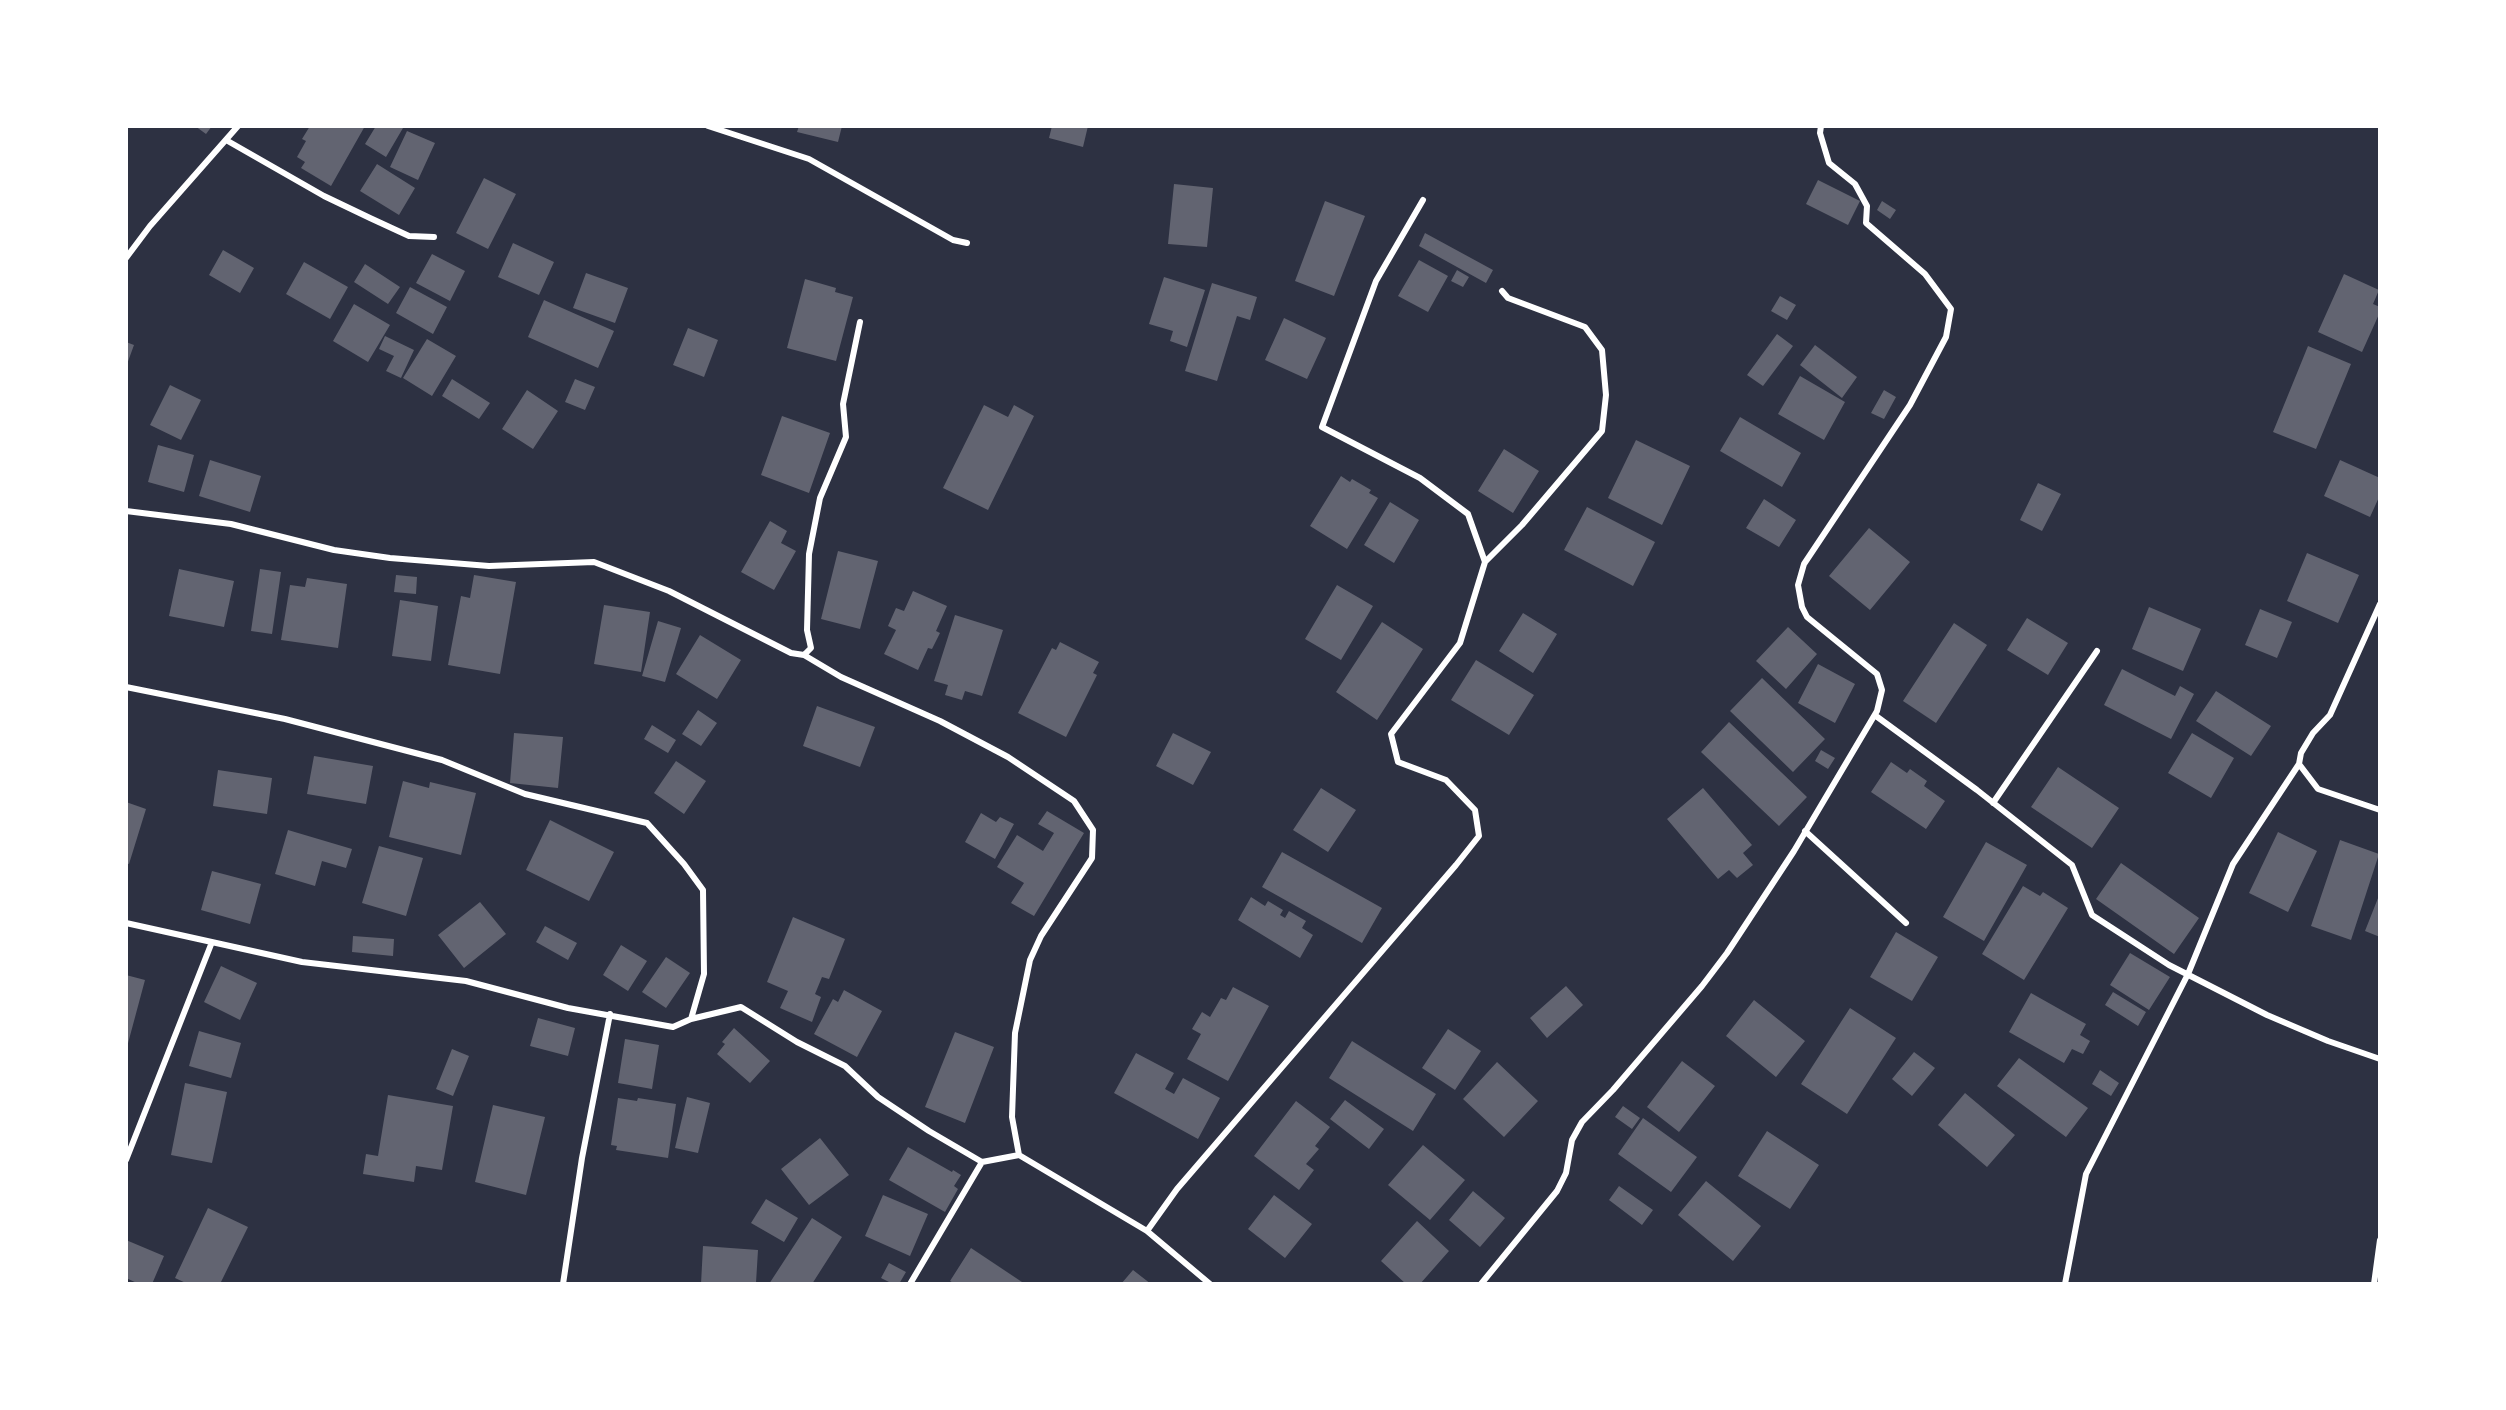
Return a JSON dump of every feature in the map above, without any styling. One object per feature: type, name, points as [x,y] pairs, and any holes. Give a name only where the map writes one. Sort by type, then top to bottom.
[{"type":"street","points":[[126,258],[150,226],[238,126]]},
{"type":"street","points":[[708,126],[809,159],[953,240],[967,243]]},
{"type":"street","points":[[1481,1284],[1557,1191],[1566,1173],[1572,1140],[1582,1122],[1613,1090],[1702,986],[1727,953],[1876,716],[1882,690],[1877,674],[1807,616],[1802,607],[1798,585],[1804,564],[1910,405],[1946,337],[1951,309],[1925,274],[1866,223],[1867,206],[1855,184],[1829,164],[1820,133],[1821,126]]},
{"type":"street","points":[[226,140],[324,196],[370,218],[409,236],[434,237]]},
{"type":"street","points":[[1423,200],[1376,280],[1322,427],[1420,478],[1468,514],[1485,562]]},
{"type":"street","points":[[1148,1231],[1177,1190],[1479,836],[1475,810],[1446,780],[1398,762],[1392,734],[1460,643],[1485,562],[1522,525],[1602,431],[1606,395],[1602,350],[1586,327],[1508,298],[1502,291]]},
{"type":"street","points":[[804,655],[811,648],[807,630],[808,554],[820,498],[846,437],[843,404],[860,322]]},
{"type":"street","points":[[126,511],[231,524],[334,550],[390,558],[489,566],[594,562],[669,591],[791,653],[804,655],[841,677],[940,721],[1008,757],[1074,801],[1093,830],[1092,858],[1041,936],[1030,960],[1015,1033],[1012,1117],[1019,1155]]},
{"type":"street","points":[[2065,1284],[2086,1174],[2188,974],[2233,864],[2299,764],[2301,753],[2313,733],[2330,715],[2380,604]]},
{"type":"street","points":[[1993,803],[2097,651]]},
{"type":"street","points":[[126,687],[285,719],[442,760],[525,794],[647,823],[684,864],[703,890],[704,974],[691,1019]]},
{"type":"street","points":[[1876,716],[2072,865],[2092,915],[2169,965],[2267,1015],[2328,1041],[2380,1059]]},
{"type":"street","points":[[2299,764],[2318,789],[2380,810]]},
{"type":"street","points":[[1805,831],[1906,923]]},
{"type":"street","points":[[126,923],[302,962],[466,981],[568,1008],[673,1027],[691,1019],[741,1006],[797,1042],[845,1065],[878,1097],[929,1131],[982,1162],[1019,1155],[1148,1231],[1210,1284]]},
{"type":"street","points":[[126,1160],[212,942]]},
{"type":"street","points":[[563,1284],[582,1158],[610,1014]]},
{"type":"street","points":[[910,1284],[982,1162]]},
{"type":"street","points":[[2374,1284],[2380,1240]]},
{"type":"building","points":[[195,126],[212,126],[206,134]]},
{"type":"building","points":[[310,126],[365,126],[331,186],[301,168],[305,162],[297,157],[306,141],[302,139]]},
{"type":"building","points":[[376,126],[403,128],[386,157],[365,144]]},
{"type":"building","points":[[799,126],[842,126],[838,142],[797,132]]},
{"type":"building","points":[[1052,126],[1088,126],[1083,147],[1049,138]]},
{"type":"building","points":[[407,131],[435,143],[418,180],[390,167]]},
{"type":"building","points":[[377,164],[415,188],[399,215],[360,191]]},
{"type":"building","points":[[484,178],[516,194],[488,249],[456,233]]},
{"type":"building","points":[[1818,180],[1860,201],[1848,225],[1806,204]]},
{"type":"building","points":[[1174,184],[1213,188],[1207,247],[1168,244]]},
{"type":"building","points":[[1325,201],[1365,216],[1334,296],[1295,281]]},
{"type":"building","points":[[1882,201],[1896,210],[1890,219],[1877,210]]},
{"type":"building","points":[[1425,233],[1493,270],[1486,283],[1419,246]]},
{"type":"building","points":[[513,243],[554,262],[539,295],[498,277]]},
{"type":"building","points":[[223,250],[254,268],[240,293],[209,275]]},
{"type":"building","points":[[432,254],[465,271],[450,301],[416,283]]},
{"type":"building","points":[[1419,260],[1448,276],[1428,312],[1398,296]]},
{"type":"building","points":[[304,262],[348,287],[330,319],[286,294]]},
{"type":"building","points":[[365,264],[400,287],[388,304],[354,282]]},
{"type":"building","points":[[1457,270],[1469,277],[1463,287],[1451,281]]},
{"type":"building","points":[[586,273],[628,288],[615,323],[573,308]]},
{"type":"building","points":[[2344,274],[2379,290],[2373,304],[2380,307],[2380,312],[2362,352],[2318,332]]},
{"type":"building","points":[[1164,277],[1205,290],[1187,347],[1170,341],[1173,331],[1149,324]]},
{"type":"building","points":[[805,279],[836,288],[835,292],[853,297],[836,361],[787,348]]},
{"type":"building","points":[[1212,283],[1257,297],[1250,320],[1237,316],[1217,381],[1185,371]]},
{"type":"building","points":[[410,287],[447,307],[433,334],[396,313]]},
{"type":"building","points":[[1780,296],[1796,305],[1787,320],[1771,311]]},
{"type":"building","points":[[544,300],[614,331],[598,368],[528,337]]},
{"type":"building","points":[[354,304],[390,325],[368,362],[333,341]]},
{"type":"building","points":[[1284,318],[1326,338],[1307,379],[1265,360]]},
{"type":"building","points":[[688,328],[718,340],[704,377],[673,365]]},
{"type":"building","points":[[1777,334],[1793,346],[1763,386],[1747,375]]},
{"type":"building","points":[[385,336],[414,350],[401,378],[386,371],[394,356],[379,349]]},
{"type":"building","points":[[427,339],[456,356],[432,396],[403,378]]},
{"type":"building","points":[[126,342],[134,345],[126,367]]},
{"type":"building","points":[[1815,345],[1857,377],[1842,398],[1800,365]]},
{"type":"building","points":[[2308,346],[2351,364],[2316,449],[2273,432]]},
{"type":"building","points":[[1800,376],[1845,402],[1824,440],[1778,414]]},
{"type":"building","points":[[452,379],[490,403],[479,419],[442,396]]},
{"type":"building","points":[[575,379],[595,387],[585,410],[565,402]]},
{"type":"building","points":[[170,385],[201,400],[181,440],[150,425]]},
{"type":"building","points":[[527,390],[558,411],[533,449],[502,429]]},
{"type":"building","points":[[1884,390],[1896,397],[1884,419],[1871,413]]},
{"type":"building","points":[[984,405],[1008,417],[1014,405],[1034,416],[988,510],[943,488]]},
{"type":"building","points":[[782,416],[830,433],[809,493],[761,475]]},
{"type":"building","points":[[1740,417],[1801,453],[1782,487],[1720,451]]},
{"type":"building","points":[[1636,440],[1690,466],[1662,525],[1608,498]]},
{"type":"building","points":[[158,445],[194,455],[184,492],[148,482]]},
{"type":"building","points":[[1504,449],[1539,471],[1513,513],[1478,491]]},
{"type":"building","points":[[210,460],[261,476],[250,512],[199,496]]},
{"type":"building","points":[[2340,460],[2380,478],[2380,495],[2370,517],[2324,496]]},
{"type":"building","points":[[1341,476],[1350,482],[1352,479],[1371,490],[1369,493],[1378,498],[1347,549],[1310,526]]},
{"type":"building","points":[[2038,483],[2061,494],[2042,531],[2020,520]]},
{"type":"building","points":[[1764,499],[1796,520],[1779,547],[1746,528]]},
{"type":"building","points":[[1390,502],[1419,520],[1394,563],[1364,545]]},
{"type":"building","points":[[1587,507],[1655,542],[1633,586],[1564,550]]},
{"type":"building","points":[[770,521],[787,531],[781,543],[796,551],[774,590],[741,572]]},
{"type":"building","points":[[1869,528],[1910,562],[1870,610],[1829,576]]},
{"type":"building","points":[[838,551],[878,561],[860,629],[821,619]]},
{"type":"building","points":[[2307,553],[2359,575],[2338,623],[2287,601]]},
{"type":"building","points":[[179,569],[234,581],[224,627],[169,616]]},
{"type":"building","points":[[260,569],[281,572],[272,634],[251,631]]},
{"type":"building","points":[[396,575],[417,577],[416,594],[394,592]]},
{"type":"building","points":[[474,575],[516,582],[500,674],[448,665],[461,596],[470,598]]},
{"type":"building","points":[[307,578],[347,584],[338,648],[281,640],[290,585],[305,587]]},
{"type":"building","points":[[1337,585],[1373,606],[1341,660],[1305,639]]},
{"type":"building","points":[[913,591],[947,606],[936,631],[940,633],[932,649],[928,648],[918,670],[884,654],[896,630],[888,626],[896,608],[904,611]]},
{"type":"building","points":[[400,600],[438,606],[431,661],[392,656]]},
{"type":"building","points":[[604,605],[650,612],[641,672],[594,664]]},
{"type":"building","points":[[2149,607],[2201,629],[2183,671],[2132,649]]},
{"type":"building","points":[[2260,609],[2292,622],[2277,658],[2245,645]]},
{"type":"building","points":[[1523,613],[1557,634],[1533,673],[1499,651]]},
{"type":"building","points":[[955,615],[1003,630],[982,696],[965,691],[962,700],[945,695],[948,685],[934,681]]},
{"type":"building","points":[[2027,618],[2068,643],[2048,675],[2007,650]]},
{"type":"building","points":[[658,621],[681,628],[665,682],[642,676]]},
{"type":"building","points":[[1382,622],[1423,649],[1377,720],[1336,692]]},
{"type":"building","points":[[1954,623],[1987,645],[1936,723],[1903,701]]},
{"type":"building","points":[[1788,627],[1817,654],[1786,689],[1756,661]]},
{"type":"building","points":[[700,635],[741,660],[717,699],[676,674]]},
{"type":"building","points":[[1060,642],[1099,662],[1093,673],[1097,675],[1066,737],[1018,713],[1052,648],[1056,650]]},
{"type":"building","points":[[1476,660],[1534,695],[1509,735],[1451,700]]},
{"type":"building","points":[[1818,664],[1855,684],[1835,723],[1798,703]]},
{"type":"building","points":[[2122,669],[2175,696],[2180,686],[2194,694],[2171,739],[2104,705]]},
{"type":"building","points":[[1762,678],[1825,739],[1793,772],[1730,711]]},
{"type":"building","points":[[2216,691],[2271,726],[2251,756],[2196,721]]},
{"type":"building","points":[[817,706],[875,727],[860,767],[803,746]]},
{"type":"building","points":[[698,710],[717,723],[701,746],[682,734]]},
{"type":"building","points":[[1729,722],[1807,797],[1779,826],[1701,752]]},
{"type":"building","points":[[652,725],[676,740],[668,753],[644,739]]},
{"type":"building","points":[[514,733],[563,737],[558,788],[510,783]]},
{"type":"building","points":[[1173,733],[1211,752],[1193,785],[1156,766]]},
{"type":"building","points":[[2192,733],[2234,758],[2211,798],[2168,773]]},
{"type":"building","points":[[1821,750],[1835,758],[1828,769],[1815,761]]},
{"type":"building","points":[[314,756],[373,766],[366,804],[307,794]]},
{"type":"building","points":[[676,761],[706,781],[684,814],[654,793]]},
{"type":"building","points":[[1891,762],[1907,773],[1910,769],[1927,781],[1924,786],[1945,801],[1926,829],[1871,792]]},
{"type":"building","points":[[2058,767],[2119,808],[2092,848],[2031,807]]},
{"type":"building","points":[[218,770],[272,778],[267,814],[213,806]]},
{"type":"building","points":[[403,781],[429,788],[430,782],[476,793],[461,855],[389,837]]},
{"type":"building","points":[[1321,788],[1356,810],[1328,852],[1293,830]]},
{"type":"building","points":[[1703,788],[1752,845],[1743,853],[1753,865],[1737,878],[1729,870],[1718,879],[1667,819]]},
{"type":"building","points":[[126,802],[146,809],[129,864],[126,863]]},
{"type":"building","points":[[1047,811],[1084,833],[1034,916],[1011,903],[1024,883],[997,867],[1017,835],[1043,851],[1054,833],[1038,824]]},
{"type":"building","points":[[981,813],[996,822],[1000,817],[1014,824],[995,859],[965,842]]},
{"type":"building","points":[[550,820],[614,852],[589,901],[526,870]]},
{"type":"building","points":[[288,830],[352,849],[346,868],[322,861],[315,886],[275,874]]},
{"type":"building","points":[[2278,832],[2317,851],[2288,912],[2249,893]]},
{"type":"building","points":[[2340,840],[2379,854],[2351,940],[2311,926]]},
{"type":"building","points":[[1986,842],[2027,865],[1984,941],[1943,917]]},
{"type":"building","points":[[379,846],[423,858],[406,916],[362,903]]},
{"type":"building","points":[[1282,852],[1382,908],[1362,943],[1262,887]]},
{"type":"building","points":[[2121,863],[2199,918],[2174,954],[2096,899]]},
{"type":"building","points":[[212,871],[261,884],[250,924],[201,910]]},
{"type":"building","points":[[2023,886],[2040,896],[2043,892],[2068,908],[2024,980],[1982,954]]},
{"type":"building","points":[[2380,893],[2380,937],[2365,931]]},
{"type":"building","points":[[1251,897],[1265,906],[1268,901],[1283,910],[1280,915],[1285,918],[1289,911],[1306,921],[1302,928],[1313,935],[1300,958],[1238,920]]},
{"type":"building","points":[[480,902],[506,934],[464,968],[438,935]]},
{"type":"building","points":[[793,917],[845,939],[829,979],[822,977],[815,994],[821,997],[812,1022],[780,1008],[788,991],[767,982]]},
{"type":"building","points":[[545,926],[577,943],[568,960],[536,942]]},
{"type":"building","points":[[1896,932],[1938,957],[1912,1001],[1870,977]]},
{"type":"building","points":[[353,936],[394,939],[393,956],[352,952]]},
{"type":"building","points":[[621,945],[647,961],[628,991],[603,975]]},
{"type":"building","points":[[2130,953],[2170,977],[2149,1010],[2110,985]]},
{"type":"building","points":[[666,957],[690,973],[666,1008],[642,992]]},
{"type":"building","points":[[221,966],[257,983],[240,1020],[204,1002]]},
{"type":"building","points":[[126,975],[145,980],[127,1047],[126,1047]]},
{"type":"building","points":[[1566,986],[1583,1005],[1547,1038],[1530,1018]]},
{"type":"building","points":[[1233,987],[1269,1006],[1228,1081],[1187,1059],[1201,1034],[1192,1029],[1202,1012],[1210,1017],[1221,998],[1226,1000]]},
{"type":"building","points":[[844,990],[882,1011],[857,1057],[814,1034],[833,999],[838,1002]]},
{"type":"building","points":[[2113,992],[2146,1012],[2138,1026],[2105,1005]]},
{"type":"building","points":[[2031,993],[2086,1024],[2080,1035],[2090,1041],[2083,1054],[2072,1049],[2064,1063],[2009,1032]]},
{"type":"building","points":[[1754,1000],[1805,1041],[1776,1077],[1726,1036]]},
{"type":"building","points":[[1850,1008],[1896,1038],[1847,1114],[1801,1084]]},
{"type":"building","points":[[538,1018],[575,1028],[568,1056],[530,1046]]},
{"type":"building","points":[[734,1028],[770,1061],[750,1083],[717,1054],[725,1044],[722,1042]]},
{"type":"building","points":[[1448,1029],[1481,1051],[1455,1090],[1422,1068]]},
{"type":"building","points":[[199,1031],[241,1043],[231,1078],[189,1066]]},
{"type":"building","points":[[955,1032],[994,1047],[965,1123],[925,1107]]},
{"type":"building","points":[[625,1039],[659,1045],[652,1089],[618,1083]]},
{"type":"building","points":[[1352,1041],[1436,1094],[1413,1131],[1329,1078]]},
{"type":"building","points":[[452,1049],[469,1056],[453,1096],[436,1089]]},
{"type":"building","points":[[1914,1052],[1935,1068],[1912,1096],[1892,1079]]},
{"type":"building","points":[[1136,1053],[1174,1073],[1165,1089],[1174,1094],[1183,1078],[1220,1098],[1198,1139],[1114,1093]]},
{"type":"building","points":[[2019,1058],[2088,1108],[2066,1137],[1997,1086]]},
{"type":"building","points":[[1682,1061],[1715,1086],[1679,1132],[1647,1107]]},
{"type":"building","points":[[1497,1062],[1538,1101],[1504,1137],[1463,1099]]},
{"type":"building","points":[[2100,1070],[2119,1083],[2111,1096],[2092,1084]]},
{"type":"building","points":[[185,1083],[227,1092],[212,1163],[171,1155]]},
{"type":"building","points":[[1965,1093],[2015,1135],[1987,1167],[1938,1125]]},
{"type":"building","points":[[388,1095],[453,1106],[442,1170],[416,1166],[414,1182],[363,1174],[366,1154],[378,1156]]},
{"type":"building","points":[[687,1097],[710,1103],[698,1153],[675,1148]]},
{"type":"building","points":[[618,1098],[637,1101],[638,1098],[676,1104],[668,1158],[616,1150],[617,1146],[611,1145]]},
{"type":"building","points":[[1345,1100],[1384,1129],[1369,1149],[1330,1119]]},
{"type":"building","points":[[1296,1101],[1330,1127],[1315,1146],[1319,1149],[1306,1164],[1314,1170],[1299,1190],[1254,1156]]},
{"type":"building","points":[[493,1105],[545,1117],[526,1195],[475,1182]]},
{"type":"building","points":[[1623,1106],[1640,1118],[1632,1129],[1615,1117]]},
{"type":"building","points":[[1643,1118],[1697,1157],[1671,1192],[1618,1154]]},
{"type":"building","points":[[1767,1131],[1819,1165],[1790,1209],[1738,1176]]},
{"type":"building","points":[[820,1138],[849,1175],[809,1205],[781,1169]]},
{"type":"building","points":[[1423,1145],[1465,1180],[1430,1220],[1388,1185]]},
{"type":"building","points":[[908,1147],[961,1175],[954,1186],[958,1189],[945,1212],[889,1180]]},
{"type":"building","points":[[1706,1181],[1761,1226],[1733,1261],[1678,1215]]},
{"type":"building","points":[[1619,1186],[1653,1210],[1642,1225],[1609,1200]]},
{"type":"building","points":[[1473,1191],[1505,1218],[1480,1247],[1449,1220]]},
{"type":"building","points":[[883,1195],[928,1214],[910,1256],[865,1236]]},
{"type":"building","points":[[1274,1195],[1312,1224],[1285,1258],[1248,1229]]},
{"type":"building","points":[[766,1199],[798,1218],[784,1242],[751,1223]]},
{"type":"building","points":[[208,1208],[248,1227],[220,1284],[188,1284],[175,1278]]},
{"type":"building","points":[[812,1218],[842,1237],[812,1284],[769,1284]]},
{"type":"building","points":[[1417,1221],[1449,1251],[1420,1284],[1406,1284],[1381,1261]]},
{"type":"building","points":[[126,1240],[164,1256],[152,1284],[139,1284],[126,1278]]},
{"type":"building","points":[[703,1246],[758,1250],[756,1283],[701,1284]]},
{"type":"building","points":[[971,1248],[1025,1284],[955,1284],[950,1281]]},
{"type":"building","points":[[889,1263],[906,1272],[899,1284],[893,1284],[881,1278]]},
{"type":"building","points":[[1133,1270],[1151,1284],[1121,1284]]}]
